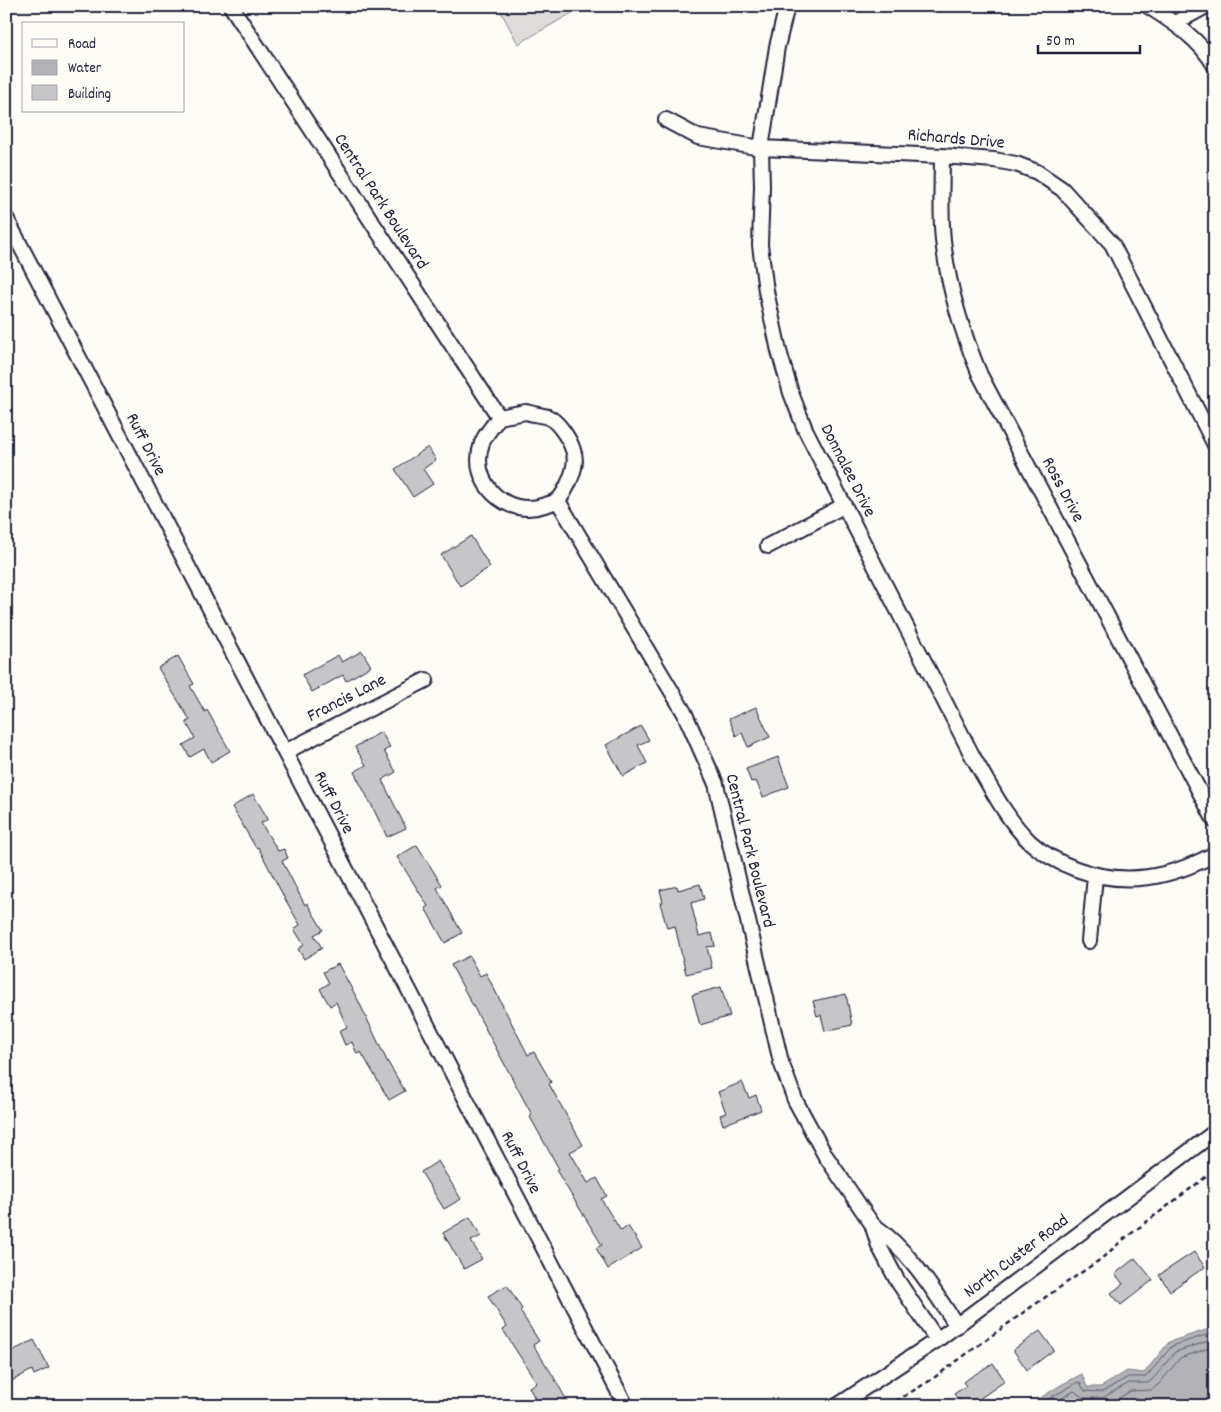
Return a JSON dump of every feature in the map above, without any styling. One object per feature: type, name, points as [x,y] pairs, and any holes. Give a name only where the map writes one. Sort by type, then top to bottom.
[{"type":"street","name":"Central Park Boulevard","points":[[230,6],[499,417]]},
{"type":"street","name":"Donnalee Drive","points":[[787,6],[777,47],[761,148],[760,244],[766,291],[778,350],[804,429],[974,757],[996,797],[1030,842],[1063,864],[1095,876],[1129,879],[1153,877],[1179,870],[1215,854]]},
{"type":"street","points":[[1148,6],[1175,23],[1194,39],[1215,66]]},
{"type":"street","points":[[1175,23],[1206,6]]},
{"type":"street","name":"Richards Drive","points":[[666,120],[698,138],[761,148],[994,160],[1016,164],[1037,172],[1062,189],[1112,244],[1215,445]]},
{"type":"street","name":"Ross Drive","points":[[942,156],[941,205],[948,279],[966,342],[980,375],[1215,821]]},
{"type":"street","name":"Ruff Drive","points":[[6,218],[626,1406]]},
{"type":"street","points":[[526,412],[550,418],[570,439],[575,456],[574,471],[558,501],[538,508],[516,507],[503,502],[492,494],[483,479],[479,455],[483,442],[499,417],[526,412]]},
{"type":"street","name":"Central Park Boulevard","points":[[558,501],[684,712],[716,784],[781,1062],[795,1100],[825,1155],[872,1224],[879,1246],[897,1280],[937,1340]]},
{"type":"street","points":[[768,546],[844,506]]},
{"type":"street","name":"Francis Lane","points":[[285,752],[426,680]]},
{"type":"street","points":[[1088,941],[1095,876]]},
{"type":"street","name":"North Custer Road","points":[[837,1406],[958,1326],[1215,1132]]},
{"type":"street","name":"Central Park Boulevard","points":[[872,1224],[890,1237],[917,1267],[958,1326]]},
{"type":"path","points":[[888,1406],[931,1380],[1016,1317],[1101,1259],[1124,1239],[1215,1170]]},
{"type":"shaded area","points":[[498,6],[584,6],[518,44]]},
{"type":"water","points":[[1215,1327],[1215,1406],[1028,1406],[1082,1374],[1087,1387],[1101,1387],[1127,1371],[1144,1373],[1169,1342]]},
{"type":"building","points":[[428,447],[436,460],[423,469],[433,484],[413,497],[395,469]]},
{"type":"building","points":[[471,536],[490,567],[460,586],[441,555]]},
{"type":"building","points":[[362,651],[371,666],[346,681],[343,675],[312,692],[302,675],[338,655],[342,662]]},
{"type":"building","points":[[178,656],[194,684],[190,686],[205,712],[207,710],[230,751],[211,762],[204,749],[190,757],[183,745],[195,738],[186,722],[190,720],[158,668]]},
{"type":"building","points":[[756,707],[770,737],[748,747],[742,733],[736,736],[729,719]]},
{"type":"building","points":[[641,726],[649,740],[638,745],[647,763],[623,776],[606,745]]},
{"type":"building","points":[[381,732],[390,747],[384,751],[396,772],[382,780],[406,828],[387,837],[354,772],[366,765],[355,747]]},
{"type":"building","points":[[778,757],[789,787],[763,797],[756,781],[751,782],[746,769]]},
{"type":"building","points":[[253,794],[268,819],[261,823],[278,851],[284,849],[288,858],[282,861],[305,905],[307,903],[323,930],[314,935],[322,948],[304,959],[298,949],[304,945],[294,929],[300,925],[258,847],[256,848],[232,807]]},
{"type":"building","points":[[417,845],[442,885],[437,888],[462,933],[445,943],[425,908],[428,906],[397,857]]},
{"type":"building","points":[[700,884],[704,899],[691,903],[699,936],[712,933],[715,946],[707,947],[712,968],[686,974],[675,926],[667,928],[660,903],[663,902],[660,890],[677,886],[678,890]]},
{"type":"building","points":[[469,956],[480,976],[486,973],[528,1055],[534,1052],[551,1082],[549,1084],[583,1145],[570,1152],[588,1183],[597,1178],[607,1196],[601,1199],[621,1231],[628,1226],[642,1248],[608,1269],[596,1248],[602,1245],[556,1170],[559,1169],[530,1117],[532,1115],[451,965]]},
{"type":"building","points":[[338,964],[358,1000],[386,1059],[405,1091],[389,1100],[361,1052],[357,1054],[352,1042],[345,1045],[339,1031],[347,1027],[336,1002],[330,1006],[320,989],[329,983],[323,972]]},
{"type":"building","points":[[721,987],[730,1016],[700,1025],[692,995]]},
{"type":"building","points":[[846,994],[852,1025],[825,1031],[821,1015],[817,1016],[813,1001]]},
{"type":"building","points":[[742,1082],[749,1098],[756,1095],[761,1110],[723,1125],[720,1115],[726,1113],[718,1092]]},
{"type":"building","points":[[438,1161],[461,1199],[444,1209],[421,1172]]},
{"type":"building","points":[[470,1217],[481,1236],[471,1241],[482,1259],[464,1269],[443,1233]]},
{"type":"building","points":[[1194,1252],[1205,1267],[1170,1291],[1159,1275]]},
{"type":"building","points":[[1135,1258],[1153,1280],[1121,1305],[1111,1293],[1123,1284],[1115,1274]]},
{"type":"building","points":[[507,1285],[522,1309],[520,1311],[539,1341],[533,1345],[570,1406],[539,1406],[529,1387],[537,1383],[503,1330],[507,1327],[488,1296]]},
{"type":"building","points":[[1040,1331],[1054,1350],[1027,1370],[1013,1350]]},
{"type":"building","points":[[34,1340],[49,1368],[34,1375],[32,1370],[6,1384],[6,1354]]},
{"type":"building","points":[[993,1363],[1005,1381],[969,1406],[963,1406],[954,1394],[966,1386],[963,1382]]}]
